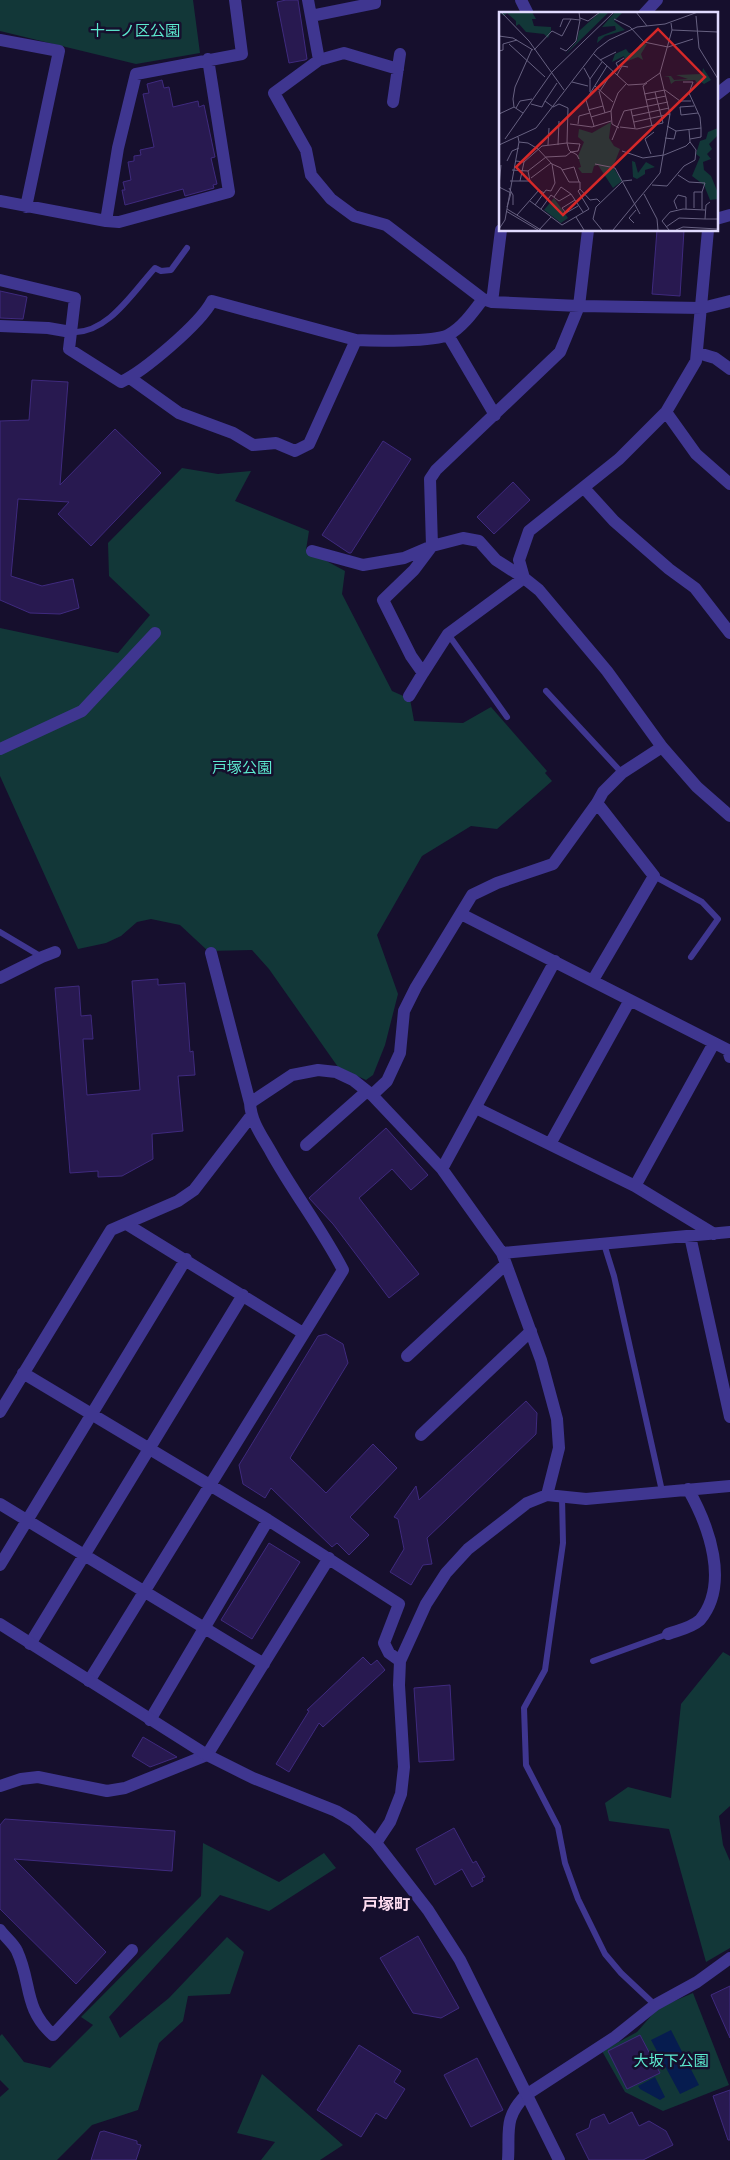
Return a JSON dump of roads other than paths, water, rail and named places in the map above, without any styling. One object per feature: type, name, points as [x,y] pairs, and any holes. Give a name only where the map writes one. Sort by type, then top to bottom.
[{"type":"street","points":[[106,221],[118,148],[136,74],[242,54],[235,0]]},
{"type":"street","points":[[308,0],[318,60]]},
{"type":"street","points":[[311,16],[375,3],[376,0]]},
{"type":"street","points":[[520,0],[527,12]]},
{"type":"street","points":[[646,12],[654,1]]},
{"type":"street","points":[[0,40],[59,51],[26,207]]},
{"type":"street","points":[[398,69],[344,53],[318,60],[274,93],[306,150],[311,175],[331,199],[354,216],[386,225],[488,301],[579,306],[702,308],[730,301]]},
{"type":"street","points":[[392,102],[400,54]]},
{"type":"street","points":[[0,201],[119,222],[178,208],[229,192],[208,59]]},
{"type":"street","points":[[718,93],[730,84]]},
{"type":"street","points":[[0,280],[75,298],[69,349],[121,382],[130,378],[206,312],[212,302],[356,340],[379,342],[448,335],[488,301],[501,231]]},
{"type":"street","points":[[423,672],[411,656],[384,600],[414,570],[432,546],[430,479],[436,470],[560,352],[579,306],[588,231]]},
{"type":"street","points":[[524,578],[519,560],[529,531],[619,459],[666,412],[696,361],[702,308],[701,281],[708,231]]},
{"type":"street","points":[[0,326],[48,328],[71,332]]},
{"type":"street","points":[[448,335],[495,415]]},
{"type":"street","points":[[130,378],[179,412],[233,433],[253,446],[276,443],[296,451],[309,444],[356,340]]},
{"type":"street","points":[[698,353],[715,358],[730,369]]},
{"type":"street","points":[[666,412],[696,454],[729,480]]},
{"type":"street","points":[[584,488],[614,520],[669,569],[695,588],[730,633]]},
{"type":"street","points":[[312,551],[363,565],[404,558],[432,546],[463,538],[479,541],[496,560],[539,590],[594,656],[662,747],[698,787],[730,816]]},
{"type":"street","points":[[408,696],[448,634],[524,578]]},
{"type":"street","points":[[0,749],[82,711],[155,633]]},
{"type":"street","points":[[306,1145],[369,1093],[387,1081],[400,1052],[404,1011],[416,987],[472,894],[497,883],[553,864],[603,792],[622,773],[662,747]]},
{"type":"street","points":[[592,980],[654,876],[597,803]]},
{"type":"street","points":[[461,914],[728,1050],[730,1057]]},
{"type":"street","points":[[0,978],[42,956],[55,952]]},
{"type":"street","points":[[89,1681],[343,1270],[333,1251],[286,1180],[251,1110],[211,953]]},
{"type":"street","points":[[442,1169],[556,961]]},
{"type":"street","points":[[550,1144],[630,1000]]},
{"type":"street","points":[[635,1186],[714,1043]]},
{"type":"street","points":[[0,1412],[111,1230],[178,1202],[194,1190],[251,1110],[292,1075],[318,1070],[336,1072],[353,1080],[369,1093],[442,1169],[504,1258],[531,1331],[557,1419],[559,1448],[547,1495]]},
{"type":"street","points":[[476,1108],[635,1186],[714,1234]]},
{"type":"street","points":[[128,1224],[303,1333]]},
{"type":"street","points":[[407,1356],[504,1258],[604,1242],[730,1232]]},
{"type":"street","points":[[690,1236],[730,1417]]},
{"type":"street","points":[[0,1565],[186,1259]]},
{"type":"street","points":[[30,1644],[243,1295]]},
{"type":"street","points":[[420,1435],[531,1331]]},
{"type":"street","points":[[23,1373],[268,1520],[400,1604],[384,1643],[389,1653],[400,1661]]},
{"type":"street","points":[[376,1843],[390,1822],[401,1794],[404,1767],[399,1685],[400,1661],[426,1604],[446,1573],[468,1549],[527,1503],[547,1495],[586,1500],[662,1491],[730,1486]]},
{"type":"street","points":[[668,1634],[689,1627],[700,1620],[711,1607],[718,1589],[719,1553],[708,1524],[688,1489]]},
{"type":"street","points":[[0,1504],[264,1664]]},
{"type":"street","points":[[150,1720],[268,1520]]},
{"type":"street","points":[[0,1786],[20,1779],[38,1777],[107,1791],[125,1788],[207,1755],[329,1558]]},
{"type":"street","points":[[0,1624],[207,1755],[253,1778],[336,1811],[353,1821],[376,1843],[428,1910],[460,1960],[559,2160]]},
{"type":"street","points":[[0,1930],[17,1950],[34,2011],[42,2025],[53,2035],[132,1950]]},
{"type":"street","points":[[508,2160],[507,2130],[517,2104],[526,2095],[615,2038],[655,2005],[697,1982],[730,1958]]},
{"type":"lane","points":[[71,332],[82,333],[105,322],[155,268],[161,271],[171,270],[187,248]]},
{"type":"lane","points":[[448,634],[507,717]]},
{"type":"lane","points":[[546,691],[622,773]]},
{"type":"lane","points":[[654,876],[702,902],[718,919],[691,957]]},
{"type":"lane","points":[[0,932],[42,956]]},
{"type":"lane","points":[[604,1242],[614,1276],[662,1491]]},
{"type":"lane","points":[[562,1497],[563,1543],[545,1670],[524,1708],[526,1765],[558,1827],[565,1863],[578,1899],[606,1954],[621,1973],[655,2005]]},
{"type":"lane","points":[[593,1661],[668,1634]]},
{"type":"water","points":[[671,2030],[699,2085],[680,2094],[651,2040]]},
{"type":"water","points":[[655,2077],[665,2097],[660,2100],[638,2086]]},
{"type":"district","name":"戸塚町","points":[[386,1904]]},
{"type":"park label","name":"十一ノ区公園","points":[[135,31]]},
{"type":"park label","name":"戸塚公園","points":[[242,768]]},
{"type":"park label","name":"大坂下公園","points":[[671,2061]]}]
